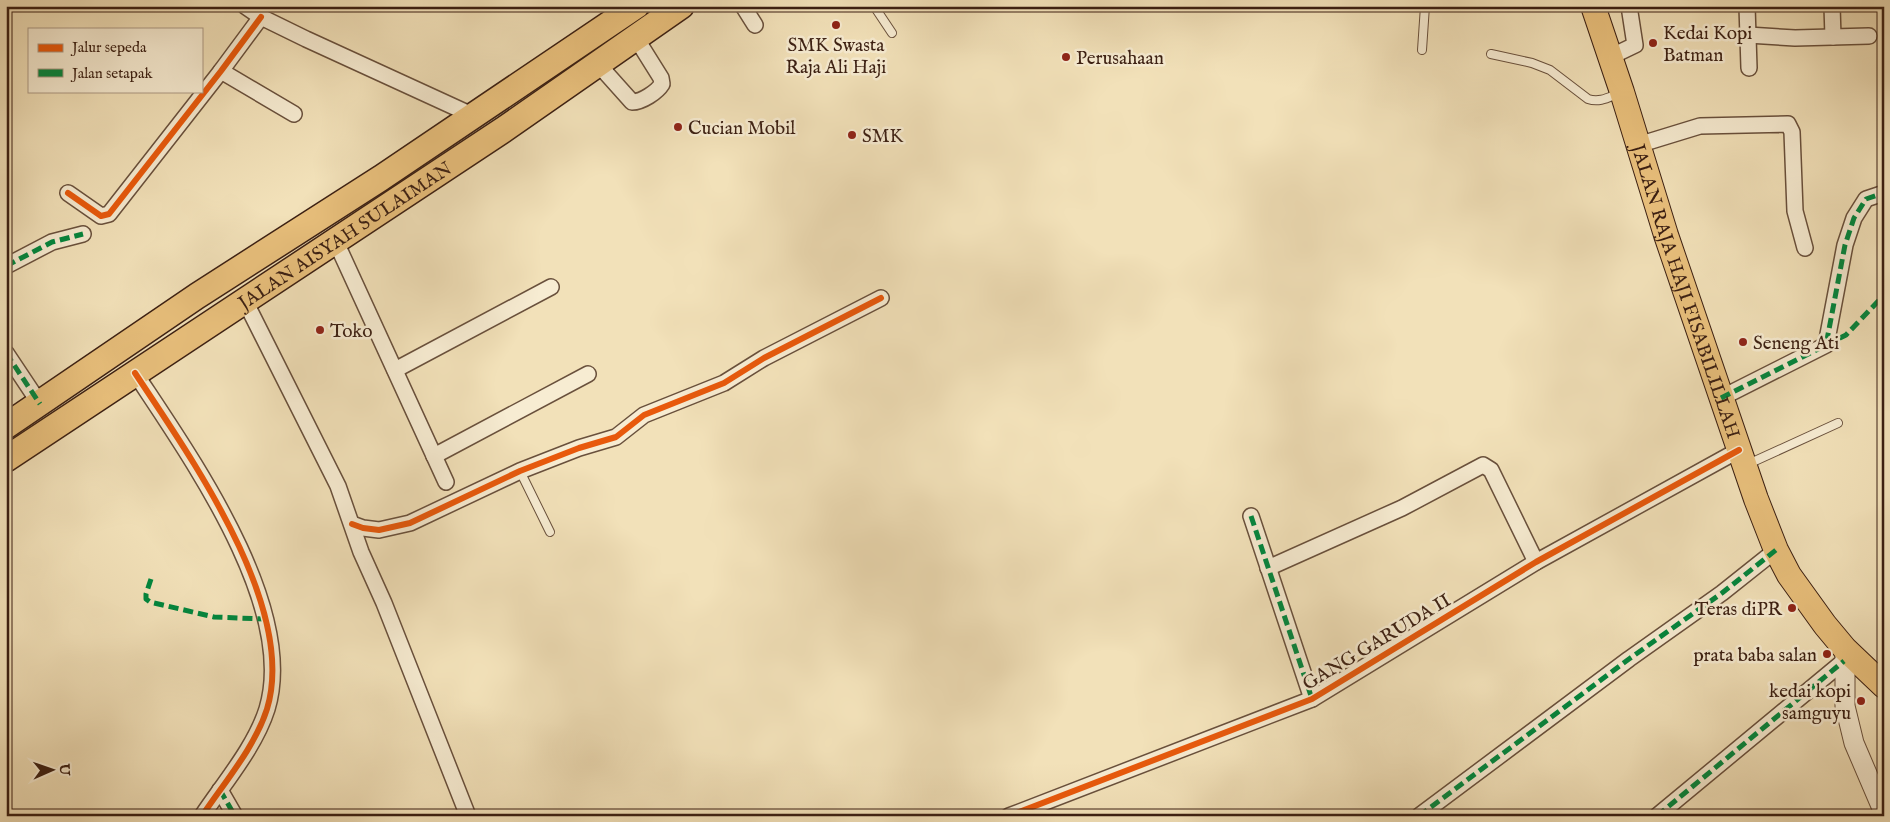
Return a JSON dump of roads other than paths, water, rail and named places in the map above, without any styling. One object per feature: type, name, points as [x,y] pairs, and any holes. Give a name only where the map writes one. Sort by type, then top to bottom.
[{"type":"highway","name":"JALAN AISYAH SULAIMAN","points":[[6,459],[503,130],[681,6]]},
{"type":"highway","name":"JALAN AISYAH SULAIMAN","points":[[6,426],[197,296],[474,116],[633,7]]},
{"type":"main road","name":"JALAN RAJA HAJI FISABILILLAH","points":[[1593,6],[1622,92],[1666,235],[1721,398],[1776,550],[1789,575],[1844,655],[1884,686]]},
{"type":"street","points":[[245,6],[261,17],[306,40],[474,116]]},
{"type":"street","points":[[743,6],[755,25]]},
{"type":"street","points":[[1610,57],[1635,45],[1629,6]]},
{"type":"street","points":[[1747,6],[1749,68]]},
{"type":"street","points":[[1832,6],[1832,37]]},
{"type":"street","points":[[68,193],[101,216],[109,214],[261,17]]},
{"type":"street","points":[[1748,35],[1796,38],[1868,36]]},
{"type":"street","points":[[598,64],[632,102],[640,101],[662,84],[661,78],[636,38]]},
{"type":"street","points":[[221,71],[294,114]]},
{"type":"street","points":[[1638,145],[1700,126],[1788,124],[1792,132],[1795,211],[1805,248]]},
{"type":"street","points":[[1721,398],[1826,345],[1845,245],[1854,218],[1866,200],[1884,193]]},
{"type":"street","points":[[6,266],[52,242],[84,234]]},
{"type":"street","points":[[336,242],[446,482]]},
{"type":"street","points":[[394,370],[551,287]]},
{"type":"street","points":[[352,524],[379,530],[410,524],[520,471],[579,448],[616,437],[644,415],[724,383],[764,358],[881,298]]},
{"type":"street","points":[[245,300],[338,486],[364,558],[384,603],[468,816]]},
{"type":"street","points":[[6,353],[40,404]]},
{"type":"street","points":[[135,373],[198,469],[236,541],[255,585],[272,652],[272,687],[264,717],[251,743],[202,816]]},
{"type":"street","points":[[434,456],[588,374]]},
{"type":"street","name":"GANG GARUDA II","points":[[1009,816],[1312,699],[1536,562],[1742,458]]},
{"type":"street","points":[[1268,568],[1402,508],[1479,466],[1491,470],[1536,562]]},
{"type":"street","points":[[1251,516],[1312,699]]},
{"type":"street","points":[[1419,816],[1605,676],[1722,593],[1776,550]]},
{"type":"street","points":[[1844,655],[1845,706],[1854,743],[1884,813]]},
{"type":"street","points":[[1657,816],[1844,655]]},
{"type":"street","points":[[220,790],[235,816]]},
{"type":"lane","points":[[874,6],[892,33]]},
{"type":"lane","points":[[1422,50],[1425,6]]},
{"type":"lane","points":[[1491,54],[1532,63],[1550,70],[1593,101],[1601,101],[1622,92]]},
{"type":"lane","points":[[1742,458],[1838,423]]},
{"type":"lane","points":[[520,471],[550,532]]},
{"type":"place","name":"SMK Swasta Raja Ali Haji","points":[[836,25]]},
{"type":"place","name":"Kedai Kopi Batman","points":[[1653,43]]},
{"type":"place","name":"Perusahaan","points":[[1066,57]]},
{"type":"place","name":"Cucian Mobil","points":[[678,127]]},
{"type":"place","name":"SMK","points":[[852,135]]},
{"type":"place","name":"Toko","points":[[320,330]]},
{"type":"place","name":"Seneng Ati","points":[[1743,342]]},
{"type":"place","name":"Teras diPR","points":[[1792,608]]},
{"type":"place","name":"prata baba salan","points":[[1827,654]]},
{"type":"place","name":"kedai kopi samguyu","points":[[1861,701]]}]
